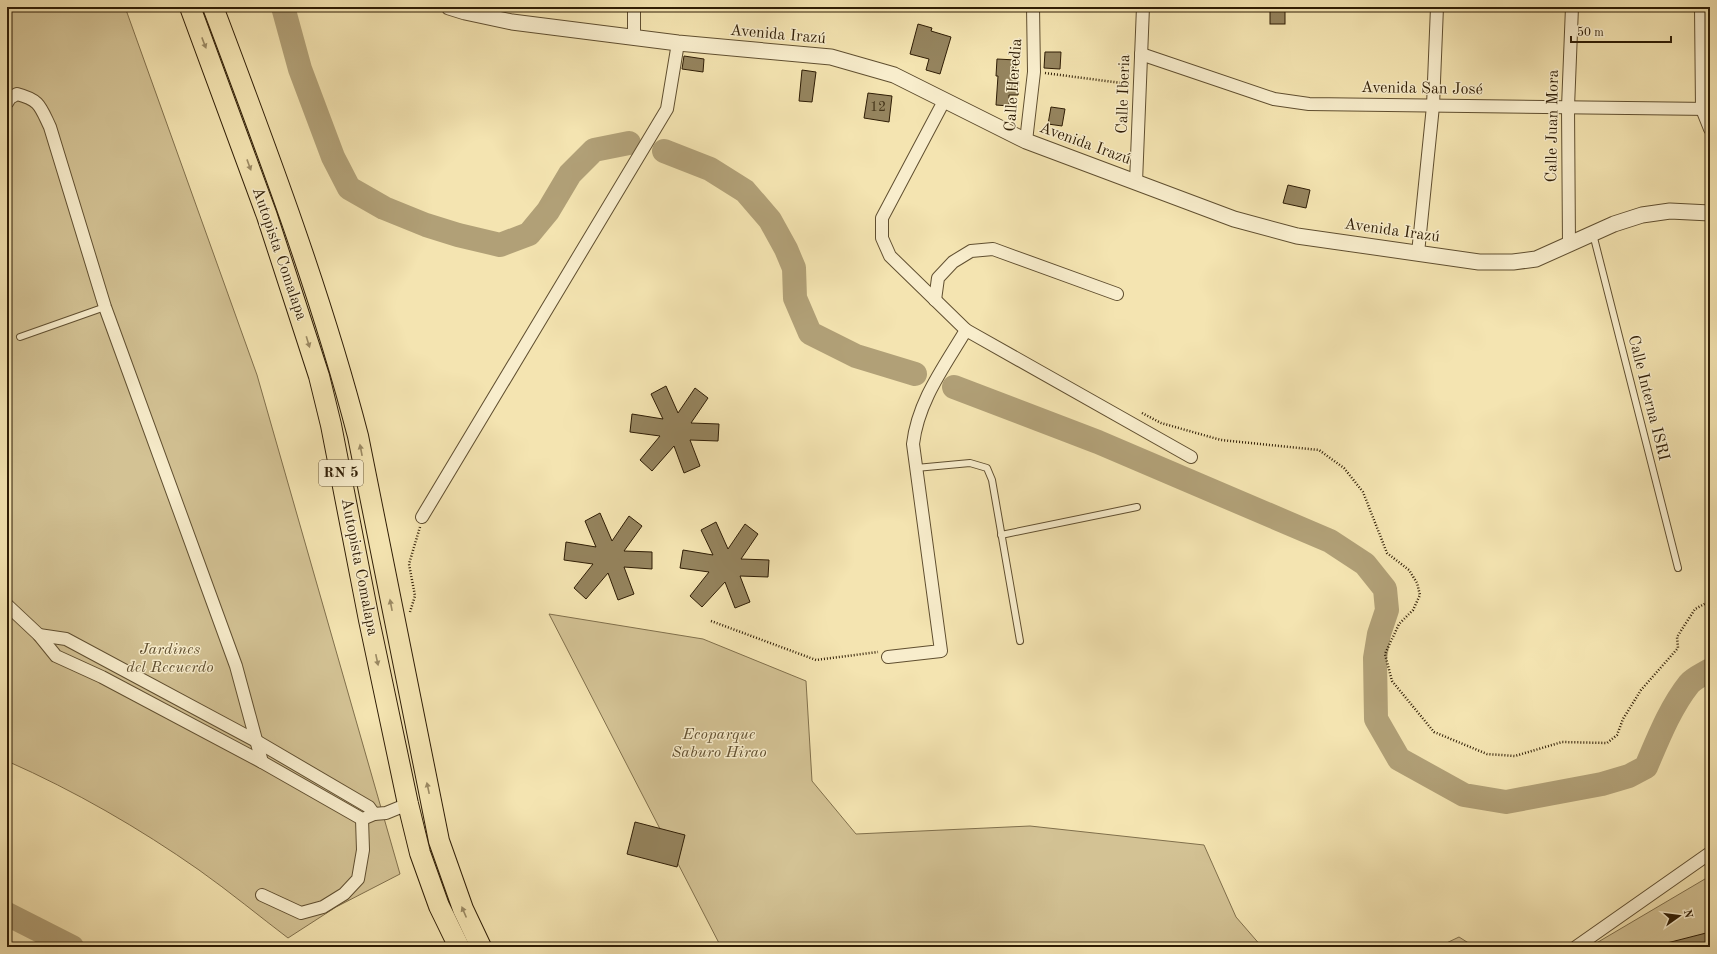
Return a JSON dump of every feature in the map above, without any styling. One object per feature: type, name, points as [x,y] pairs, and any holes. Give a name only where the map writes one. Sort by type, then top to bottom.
[{"type":"highway","name":"Autopista Comalapa","points":[[190,7],[267,216],[305,329],[326,403],[408,804],[420,853],[439,906],[459,947]]},
{"type":"highway","name":"Autopista Comalapa","points":[[213,7],[310,272],[344,383],[358,436],[439,841],[463,909],[481,947]]},
{"type":"street","name":"Avenida Irazú","points":[[449,7],[512,22],[634,36],[678,44],[831,57],[894,75],[1026,141],[1234,219],[1297,236],[1479,262],[1513,262],[1536,259],[1614,224],[1642,215],[1670,211],[1710,213]]},
{"type":"street","points":[[634,7],[634,36]]},
{"type":"street","name":"Calle Heredia","points":[[1026,141],[1034,72],[1033,7]]},
{"type":"street","name":"Calle Iberia","points":[[1136,182],[1143,7]]},
{"type":"street","points":[[1418,253],[1433,106],[1437,7]]},
{"type":"street","name":"Calle Juan Mora","points":[[1568,245],[1568,107],[1572,7]]},
{"type":"street","points":[[1701,7],[1706,109],[1710,129]]},
{"type":"street","points":[[422,517],[667,109],[678,44]]},
{"type":"street","name":"Avenida San José","points":[[1141,54],[1274,99],[1309,104],[1706,109]]},
{"type":"street","points":[[7,103],[10,98],[17,94],[32,98],[39,105],[50,127],[105,307],[236,666],[258,742],[262,762]]},
{"type":"street","points":[[944,101],[882,218],[882,238],[890,256],[966,330],[1191,457]]},
{"type":"street","points":[[935,300],[938,278],[953,262],[971,250],[993,249],[1117,294]]},
{"type":"street","points":[[888,657],[941,651],[913,444],[915,426],[923,404],[966,330]]},
{"type":"street","points":[[7,605],[39,635],[56,656],[102,677],[262,762],[362,819]]},
{"type":"street","points":[[39,635],[66,639],[258,742],[369,807],[374,814]]},
{"type":"street","points":[[362,819],[374,814],[386,813],[408,804]]},
{"type":"street","points":[[262,895],[300,913],[323,907],[344,894],[358,879],[363,850],[362,819]]},
{"type":"street","points":[[1576,947],[1710,853]]},
{"type":"lane","name":"Calle Interna ISRI","points":[[1593,234],[1678,568]]},
{"type":"lane","points":[[20,337],[105,307]]},
{"type":"lane","points":[[916,468],[970,463],[987,468],[992,480],[1020,641]]},
{"type":"lane","points":[[1001,535],[1137,507]]},
{"type":"path","points":[[1034,72],[1139,85]]},
{"type":"path","points":[[1140,413],[1161,422],[1221,440],[1319,450],[1344,468],[1363,492],[1387,553],[1409,570],[1417,583],[1420,595],[1413,610],[1399,624],[1385,654],[1392,681],[1434,732],[1487,754],[1515,756],[1562,742],[1607,743],[1617,735],[1623,719],[1641,690],[1678,648],[1677,637],[1695,609],[1710,601]]},
{"type":"path","points":[[409,616],[415,596],[409,564],[422,517]]},
{"type":"path","points":[[711,621],[816,660],[878,652],[888,657]]},
{"type":"green space","name":"Jardines del Recuerdo","points":[[7,7],[125,7],[257,375],[400,874],[336,907],[288,938],[211,878],[153,839],[82,798],[7,761]]},
{"type":"green space","name":"Ecoparque Saburo Hirao","points":[[549,614],[703,639],[806,681],[812,781],[856,834],[1030,826],[1204,845],[1236,917],[1262,947],[721,947]]},
{"type":"green space","points":[[1710,876],[1710,947],[1591,947],[1593,945]]},
{"type":"green space","points":[[1459,937],[1475,947],[1438,947]]},
{"type":"building","points":[[1270,7],[1285,7],[1285,24],[1270,24]]},
{"type":"building","points":[[918,24],[932,28],[931,31],[951,37],[940,74],[926,70],[929,59],[910,54]]},
{"type":"building","points":[[1045,52],[1061,52],[1060,69],[1044,68]]},
{"type":"building","points":[[684,56],[704,59],[703,72],[682,69]]},
{"type":"building","points":[[997,59],[1016,60],[1015,81],[1019,81],[1018,95],[1009,95],[1009,106],[996,105],[998,76],[996,76]]},
{"type":"building","points":[[802,70],[816,72],[812,102],[799,101]]},
{"type":"building","points":[[868,93],[892,96],[889,122],[864,118]]},
{"type":"building","points":[[1051,107],[1065,109],[1062,126],[1048,124]]},
{"type":"building","points":[[1288,185],[1310,190],[1306,208],[1283,203]]},
{"type":"building","points":[[666,386],[678,413],[695,388],[708,398],[691,423],[719,424],[718,441],[690,440],[700,466],[684,473],[674,446],[652,471],[640,460],[660,436],[630,432],[632,414],[663,419],[651,394]]},
{"type":"building","points":[[600,513],[612,541],[629,516],[642,526],[624,551],[652,552],[652,569],[624,567],[634,594],[618,600],[608,573],[586,599],[574,588],[593,564],[564,560],[566,542],[596,547],[585,521]]},
{"type":"building","points":[[716,522],[728,549],[745,524],[758,534],[741,559],[769,560],[768,577],[740,576],[750,602],[735,608],[725,582],[702,607],[690,596],[709,572],[680,568],[683,550],[713,555],[701,530]]},
{"type":"building","points":[[635,822],[685,835],[677,867],[627,854]]},
{"type":"building","points":[[1710,932],[1710,947],[1668,947],[1667,943]]},
{"type":"waterway","points":[[283,7],[300,69],[333,157],[349,188],[384,208],[426,225],[458,235],[500,245],[529,234],[548,211],[570,174],[594,150],[629,143]]},
{"type":"waterway","points":[[664,151],[710,169],[745,191],[770,220],[786,249],[794,268],[795,298],[810,333],[856,356],[915,374]]},
{"type":"waterway","points":[[954,387],[1098,442],[1330,541],[1365,564],[1385,589],[1387,610],[1379,634],[1375,658],[1376,719],[1399,759],[1464,795],[1506,802],[1602,784],[1629,776],[1646,767],[1670,713],[1682,693],[1691,682],[1710,670]]},
{"type":"waterway","points":[[7,914],[72,947]]}]
